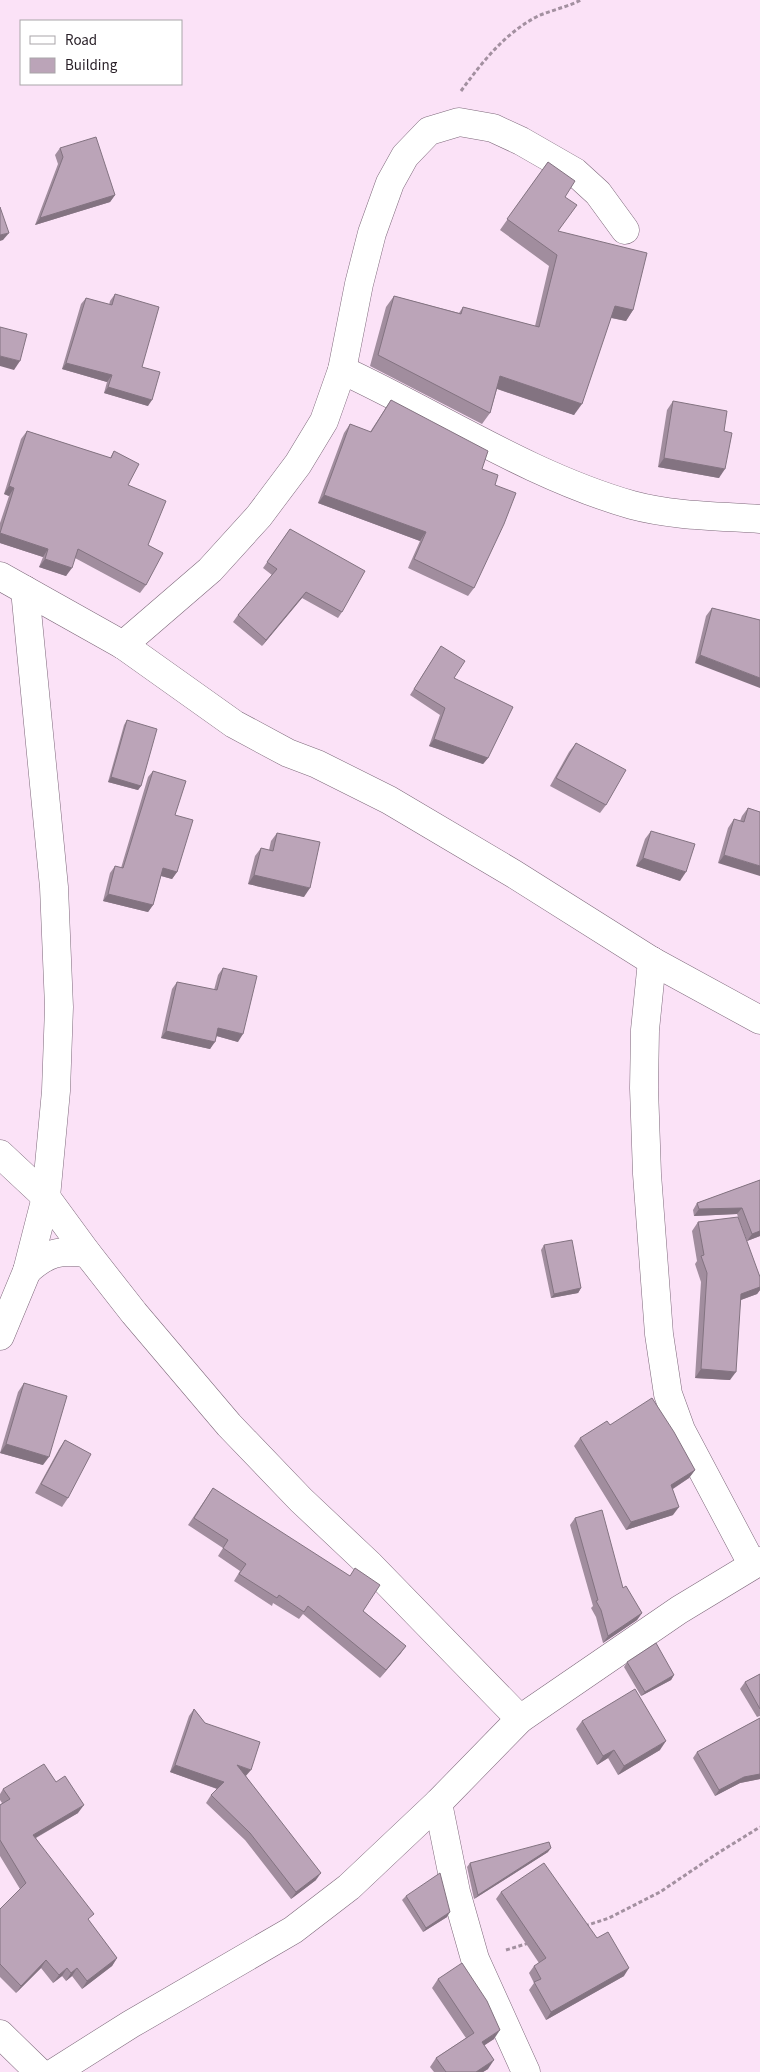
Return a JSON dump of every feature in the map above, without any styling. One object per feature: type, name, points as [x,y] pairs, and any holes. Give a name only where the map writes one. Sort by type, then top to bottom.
[{"type":"street","points":[[123,645],[210,570],[259,516],[298,464],[324,421],[342,370],[359,284],[372,233],[390,183],[406,156],[430,131],[459,122],[493,128],[521,141],[576,172],[598,193],[625,230]]},
{"type":"street","points":[[342,370],[386,390],[478,441],[586,489],[632,505],[674,512],[760,519]]},
{"type":"street","points":[[0,576],[123,645],[200,702],[234,724],[288,753],[317,764],[389,800],[514,874],[652,961],[760,1020]]},
{"type":"street","points":[[0,1336],[27,1271],[46,1197],[56,1091],[59,1007],[54,887],[25,590]]},
{"type":"street","points":[[56,2072],[131,2024],[294,1930],[349,1887],[438,1803],[520,1718],[679,1610],[756,1563],[681,1430],[668,1394],[657,1314],[644,1088],[645,1030],[652,961]]},
{"type":"street","points":[[0,1154],[46,1197],[134,1313],[229,1425],[301,1500],[370,1564],[520,1718]]},
{"type":"street","points":[[27,1271],[48,1255],[70,1251],[87,1253]]},
{"type":"street","points":[[438,1803],[456,1892],[475,1959],[526,2072]]},
{"type":"street","points":[[0,2034],[38,2072]]},
{"type":"path","points":[[430,131],[478,68],[500,43],[520,26],[541,15],[565,8],[581,0]]},
{"type":"path","points":[[576,1929],[609,1918],[660,1892],[760,1827]]},
{"type":"path","points":[[475,1959],[532,1942]]},
{"type":"building","points":[[96,137],[115,195],[40,218],[63,157],[60,148]]},
{"type":"building","points":[[548,162],[575,181],[565,197],[577,205],[558,231],[647,253],[633,310],[615,306],[582,404],[500,376],[490,413],[378,355],[394,296],[461,314],[463,307],[539,327],[557,255],[507,219]]},
{"type":"building","points":[[0,207],[9,233],[0,235]]},
{"type":"building","points":[[115,294],[159,307],[142,367],[160,372],[152,400],[108,387],[112,375],[66,363],[86,298],[112,305]]},
{"type":"building","points":[[0,327],[27,334],[20,361],[0,356]]},
{"type":"building","points":[[391,400],[488,451],[482,469],[498,475],[495,485],[516,493],[504,524],[474,588],[414,559],[426,532],[324,495],[350,424],[371,432]]},
{"type":"building","points":[[673,401],[727,411],[724,431],[732,433],[725,469],[664,458]]},
{"type":"building","points":[[27,431],[111,458],[114,451],[139,464],[128,485],[166,501],[148,545],[163,553],[146,585],[78,549],[72,568],[45,559],[48,549],[0,533],[14,488],[9,486]]},
{"type":"building","points":[[290,529],[365,571],[342,612],[306,592],[266,640],[238,615],[277,569],[267,562]]},
{"type":"building","points":[[712,608],[760,620],[760,678],[700,655]]},
{"type":"building","points":[[441,646],[465,661],[454,678],[513,707],[488,758],[434,739],[445,708],[414,689]]},
{"type":"building","points":[[127,720],[157,729],[141,786],[111,777]]},
{"type":"building","points":[[576,743],[626,770],[606,805],[556,778]]},
{"type":"building","points":[[153,771],[186,781],[175,815],[193,820],[177,872],[163,868],[153,905],[108,894],[115,866],[123,868]]},
{"type":"building","points":[[748,808],[760,812],[760,866],[724,855],[734,819],[744,822]]},
{"type":"building","points":[[651,831],[695,844],[686,872],[643,858]]},
{"type":"building","points":[[277,833],[320,842],[310,888],[254,875],[261,848],[273,851]]},
{"type":"building","points":[[223,968],[257,976],[243,1034],[218,1028],[215,1042],[166,1031],[177,982],[217,990]]},
{"type":"building","points":[[760,1180],[760,1231],[752,1234],[742,1208],[699,1209],[697,1203]]},
{"type":"building","points":[[738,1217],[760,1277],[760,1287],[741,1294],[736,1372],[701,1369],[707,1273],[701,1256],[704,1255],[698,1222]]},
{"type":"building","points":[[572,1240],[581,1288],[554,1294],[544,1245]]},
{"type":"building","points":[[24,1383],[67,1396],[49,1457],[6,1444]]},
{"type":"building","points":[[652,1398],[695,1470],[671,1485],[679,1507],[631,1522],[580,1438],[607,1421],[610,1425]]},
{"type":"building","points":[[65,1440],[91,1454],[68,1498],[41,1484]]},
{"type":"building","points":[[213,1488],[350,1576],[355,1568],[380,1585],[363,1611],[406,1646],[386,1670],[308,1606],[304,1612],[279,1595],[277,1598],[239,1574],[246,1564],[223,1548],[228,1540],[194,1518]]},
{"type":"building","points":[[602,1510],[623,1588],[626,1586],[642,1613],[608,1636],[601,1610],[596,1601],[598,1600],[575,1518]]},
{"type":"building","points":[[656,1643],[674,1675],[645,1692],[627,1662]]},
{"type":"building","points":[[760,1674],[760,1709],[745,1682]]},
{"type":"building","points":[[635,1689],[666,1741],[624,1766],[614,1750],[603,1756],[582,1721]]},
{"type":"building","points":[[194,1709],[205,1723],[260,1742],[251,1770],[237,1765],[321,1873],[296,1892],[250,1833],[211,1795],[224,1782],[175,1765]]},
{"type":"building","points":[[760,1718],[760,1774],[744,1777],[719,1790],[697,1752]]},
{"type":"building","points":[[44,1764],[56,1782],[65,1776],[84,1805],[33,1835],[94,1914],[88,1919],[117,1958],[87,1981],[77,1968],[71,1973],[67,1968],[59,1975],[46,1960],[21,1986],[0,1964],[0,1909],[26,1883],[0,1840],[0,1805],[10,1799],[3,1789]]},
{"type":"building","points":[[549,1842],[551,1848],[478,1895],[470,1863]]},
{"type":"building","points":[[544,1863],[597,1938],[608,1932],[629,1968],[551,2012],[534,1982],[541,1979],[534,1966],[546,1958],[501,1892]]},
{"type":"building","points":[[440,1873],[450,1912],[426,1928],[406,1896]]},
{"type":"building","points":[[462,1963],[487,2001],[500,2030],[482,2042],[494,2060],[476,2072],[446,2072],[436,2058],[474,2033],[438,1979]]}]
